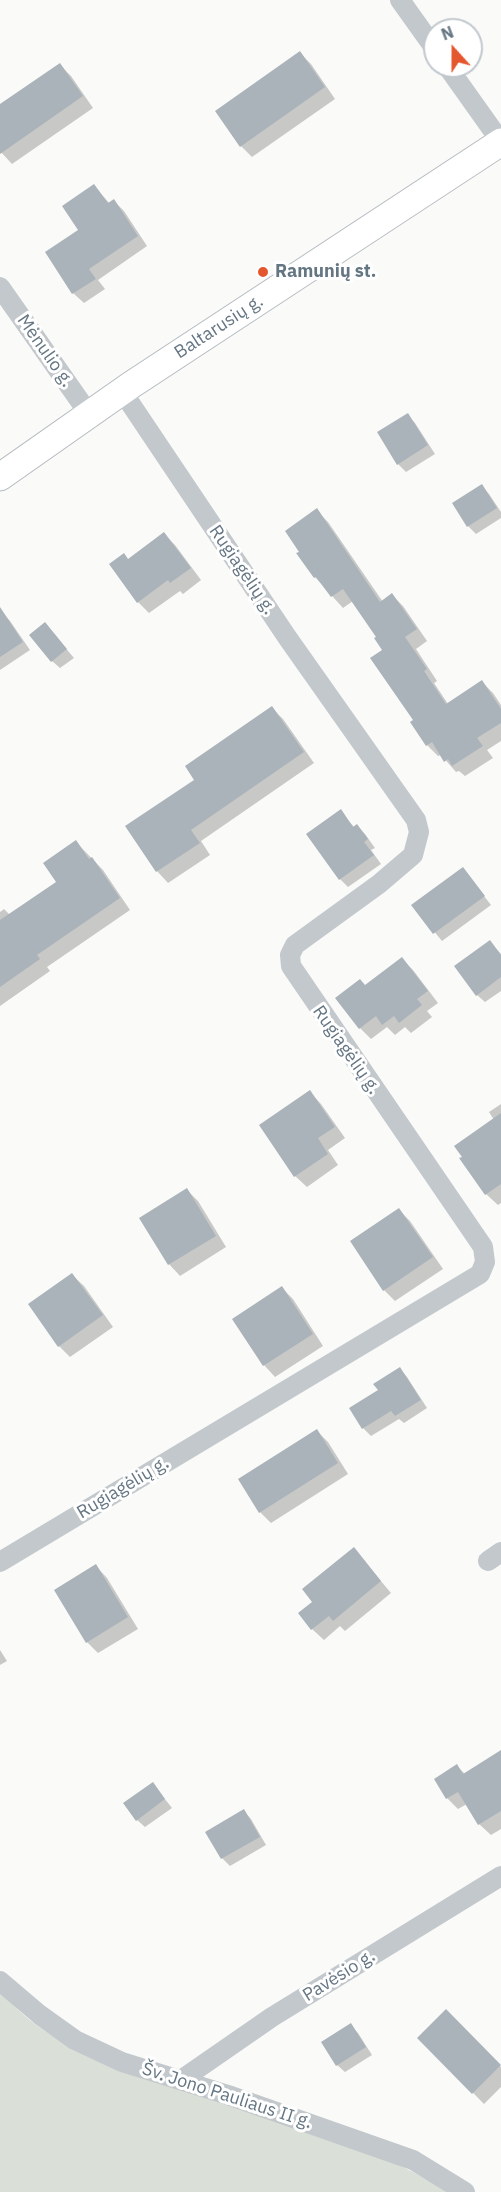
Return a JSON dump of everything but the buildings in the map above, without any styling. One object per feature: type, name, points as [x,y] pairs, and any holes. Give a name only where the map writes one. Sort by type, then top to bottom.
[{"type":"main road","name":"Baltarusių g.","points":[[0,477],[122,391],[501,142]]},
{"type":"street","points":[[400,0],[423,32]]},
{"type":"street","points":[[456,78],[501,142]]},
{"type":"street","name":"Mėnulio g.","points":[[0,287],[89,414]]},
{"type":"street","name":"Rugiagėlių g.","points":[[0,1562],[480,1274],[485,1262],[483,1247],[291,966],[290,955],[295,945],[379,884],[413,855],[419,832],[416,820],[287,638],[122,391]]},
{"type":"street","name":"Pavėsio g.","points":[[181,2080],[272,2017],[501,1876]]},
{"type":"street","name":"Šv. Jono Pauliaus II g.","points":[[0,1981],[40,2015],[75,2040],[122,2062],[413,2160],[465,2192]]},
{"type":"shaded area","points":[[0,1990],[35,2024],[75,2048],[97,2058],[357,2148],[411,2171],[446,2192],[0,2192]]},
{"type":"place","name":"Ramunių st.","points":[[263,272]]}]
